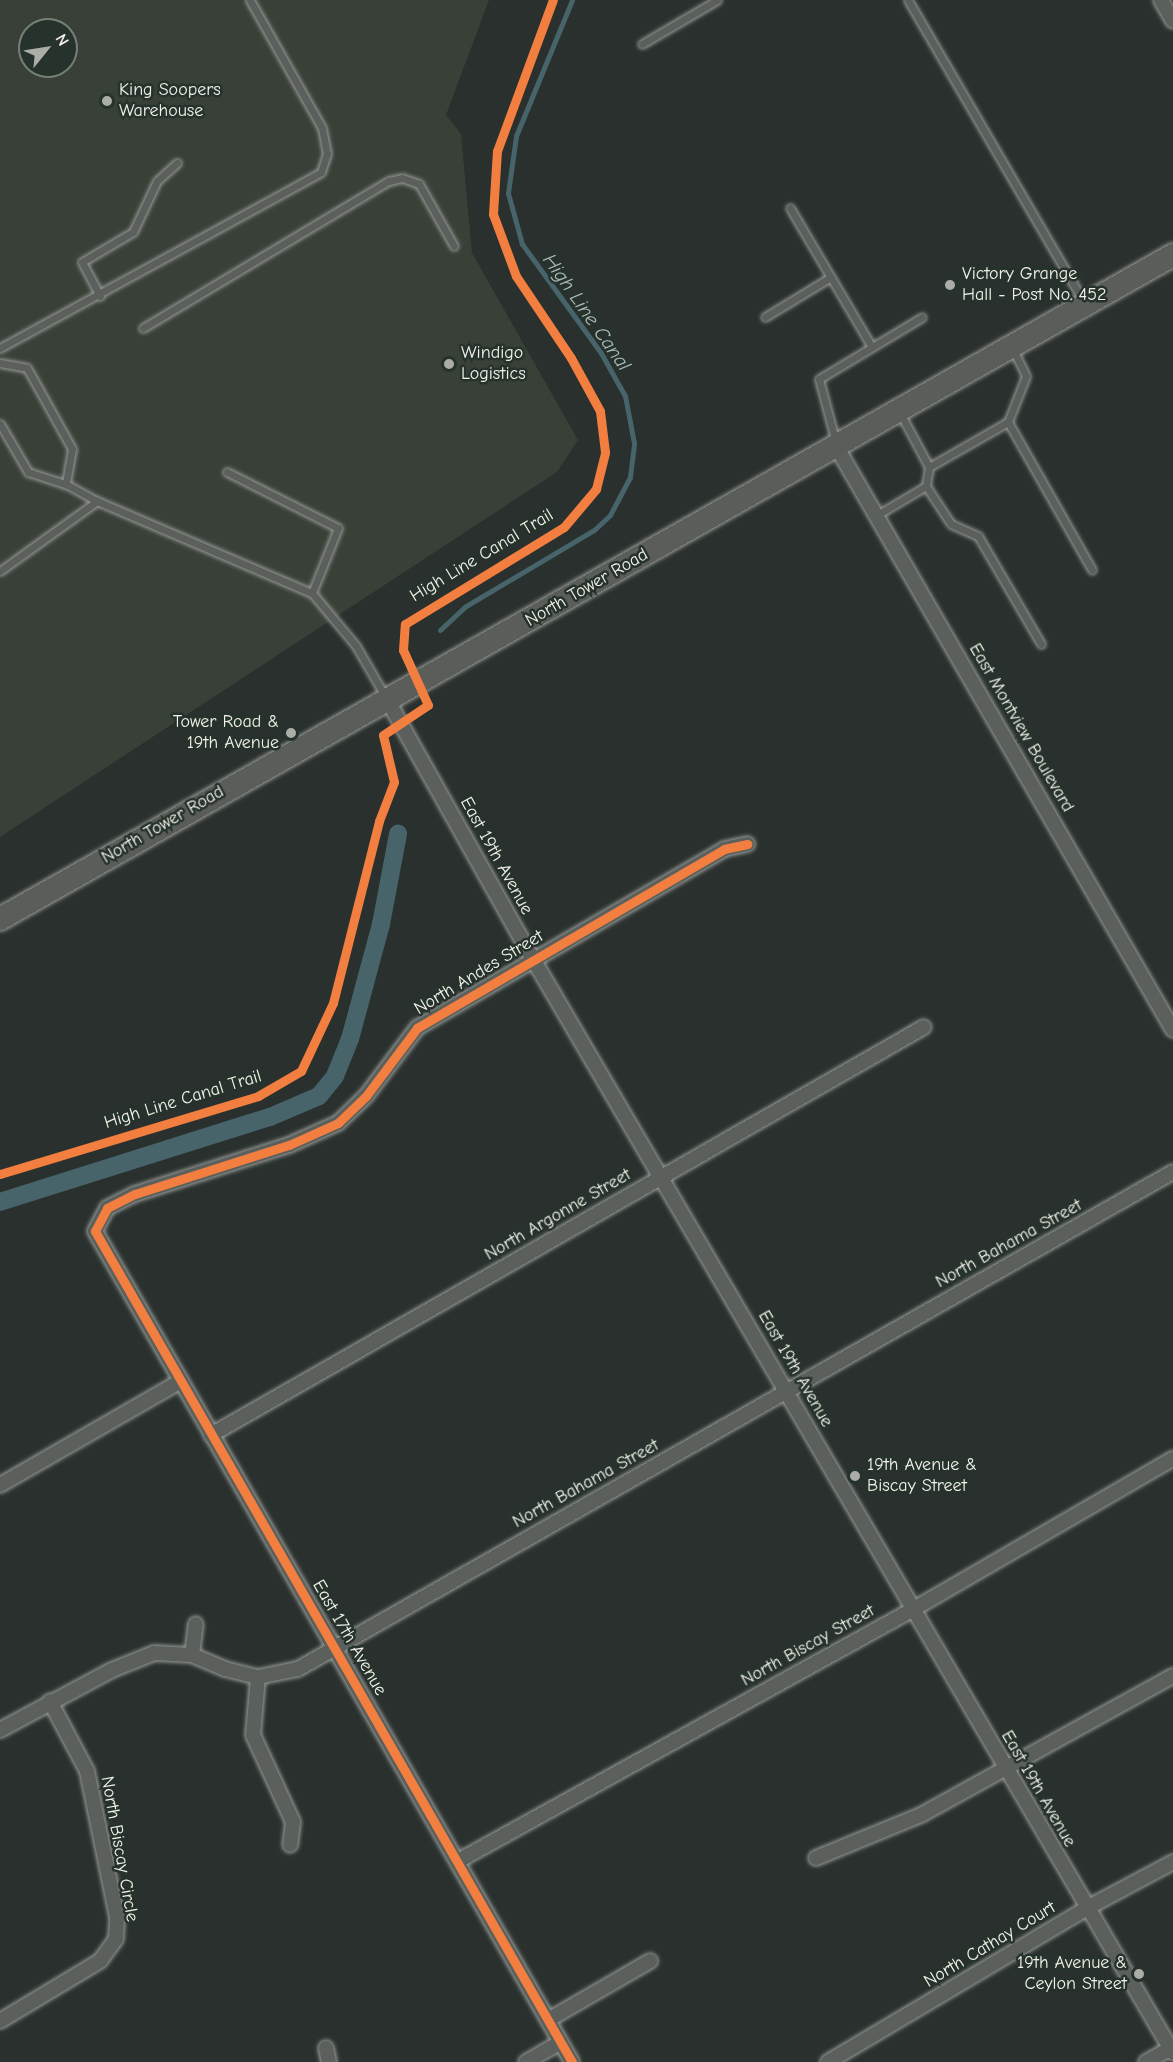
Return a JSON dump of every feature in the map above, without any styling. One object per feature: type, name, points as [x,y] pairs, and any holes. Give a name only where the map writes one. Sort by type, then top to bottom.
[{"type":"main road","name":"North Tower Road","points":[[0,919],[1173,255]]},
{"type":"street","points":[[1161,0],[1173,21]]},
{"type":"street","name":"East Montview Boulevard","points":[[836,446],[1173,1030]]},
{"type":"street","name":"East 19th Avenue","points":[[387,701],[533,959],[787,1390],[912,1610],[1172,2049]]},
{"type":"street","name":"North Andes Street","points":[[95,1231],[107,1208],[135,1194],[289,1145],[338,1123],[366,1096],[417,1028],[724,849],[747,844]]},
{"type":"street","name":"North Argonne Street","points":[[211,1436],[660,1175],[924,1027]]},
{"type":"street","name":"North Bahama Street","points":[[0,1730],[50,1701],[136,1658],[166,1652],[192,1654],[225,1669],[258,1677],[298,1669],[1173,1172]]},
{"type":"street","name":"East 17th Avenue","points":[[95,1231],[572,2062]]},
{"type":"street","points":[[0,1485],[181,1382]]},
{"type":"street","name":"North Biscay Street","points":[[458,1861],[912,1610],[1173,1459]]},
{"type":"street","points":[[192,1654],[196,1624]]},
{"type":"street","points":[[816,1858],[921,1815],[1173,1676]]},
{"type":"street","points":[[258,1677],[252,1706],[253,1735],[291,1816],[290,1845]]},
{"type":"street","name":"North Biscay Circle","points":[[0,2021],[100,1961],[116,1939],[117,1917],[87,1771],[50,1701]]},
{"type":"street","name":"North Cathay Court","points":[[828,2062],[1087,1908],[1173,1862]]},
{"type":"street","points":[[548,2020],[650,1961]]},
{"type":"street","points":[[526,2062],[561,2042]]},
{"type":"street","points":[[1146,2062],[1172,2049]]},
{"type":"lane","points":[[0,348],[100,296],[321,172],[327,154],[322,128],[250,0]]},
{"type":"lane","points":[[642,44],[717,0]]},
{"type":"lane","points":[[908,0],[1085,306]]},
{"type":"lane","points":[[100,296],[81,262],[133,232],[157,181],[177,163]]},
{"type":"lane","points":[[143,328],[389,181],[402,178],[418,184],[454,246]]},
{"type":"lane","points":[[790,208],[872,347]]},
{"type":"lane","points":[[765,317],[831,277]]},
{"type":"lane","points":[[836,446],[819,379],[922,317]]},
{"type":"lane","points":[[929,467],[1008,422],[1026,376],[1012,347]]},
{"type":"lane","points":[[0,363],[27,368],[72,449],[66,484]]},
{"type":"lane","points":[[898,411],[929,467],[926,486],[951,524],[978,536],[1041,644]]},
{"type":"lane","points":[[1008,422],[1092,570]]},
{"type":"lane","points":[[0,424],[28,472],[66,484],[97,501],[312,593],[356,646],[387,701]]},
{"type":"lane","points":[[227,472],[338,528],[312,593]]},
{"type":"lane","points":[[877,515],[926,486]]},
{"type":"lane","points":[[0,571],[97,501]]},
{"type":"shaded area","points":[[0,0],[489,0],[446,115],[461,134],[472,253],[578,440],[557,472],[0,837]]},
{"type":"waterway","name":"High Line Canal","points":[[440,630],[466,606],[594,530],[610,515],[630,477],[634,443],[625,396],[601,353],[522,244],[508,193],[516,136],[572,0]]},
{"type":"waterway","points":[[0,1202],[270,1117],[319,1096],[335,1076],[350,1039],[381,924],[398,834]]},
{"type":"cycle path","name":"High Line Canal Trail","points":[[0,1174],[258,1096],[301,1071],[333,1003],[379,821],[394,782],[383,735],[428,705],[403,650],[405,624],[564,527],[596,489],[605,452],[600,411],[571,358],[516,276],[493,214],[497,151],[553,0]]},
{"type":"cycle path","points":[[572,2062],[95,1231],[107,1208],[135,1194],[289,1145],[338,1123],[366,1096],[417,1028],[724,849],[747,844]]},
{"type":"place","name":"King Soopers Warehouse","points":[[107,101]]},
{"type":"place","name":"Victory Grange Hall - Post No. 452","points":[[950,285]]},
{"type":"place","name":"Windigo Logistics","points":[[449,364]]},
{"type":"place","name":"Tower Road & 19th Avenue","points":[[291,733]]},
{"type":"place","name":"19th Avenue & Biscay Street","points":[[855,1476]]},
{"type":"place","name":"19th Avenue & Ceylon Street","points":[[1139,1974]]}]
